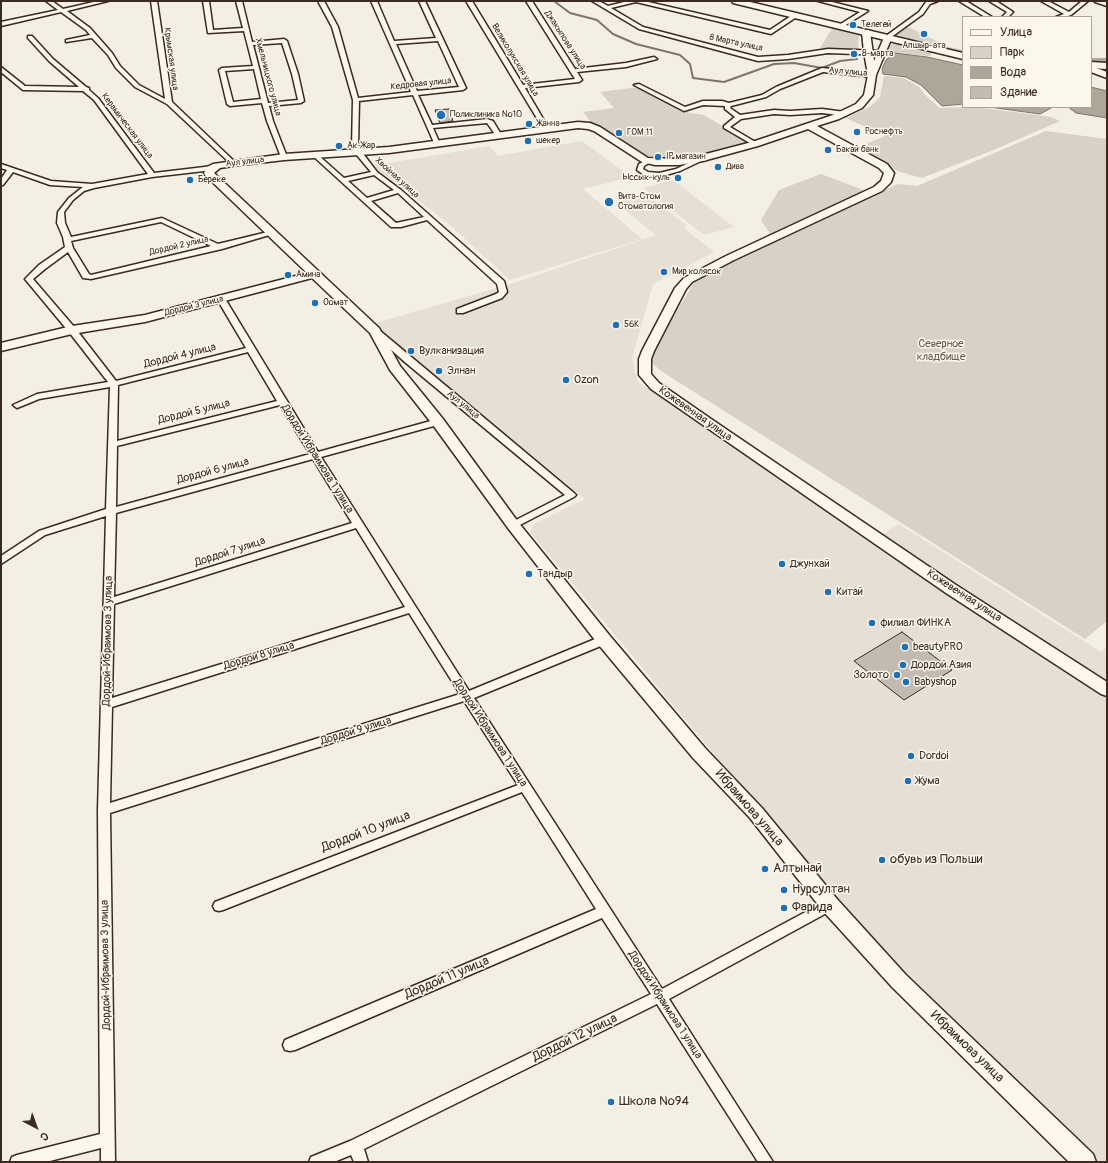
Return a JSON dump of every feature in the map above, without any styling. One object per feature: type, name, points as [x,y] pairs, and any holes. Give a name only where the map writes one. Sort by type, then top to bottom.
[{"type":"main road","points":[[736,1],[962,56]]},
{"type":"main road","points":[[866,32],[872,75]]},
{"type":"main road","points":[[872,75],[888,37]]},
{"type":"main road","points":[[1092,65],[1107,66]]},
{"type":"main road","points":[[1092,70],[1107,75]]},
{"type":"main road","name":"Аул улица","points":[[375,331],[210,174],[210,171],[213,168],[233,163],[284,157],[316,156],[437,144],[572,125],[590,126],[597,129],[641,158],[649,161],[679,162],[703,158],[755,144],[845,114],[859,106],[868,95],[872,75]]},
{"type":"main road","name":"Кожевенная улица","points":[[809,126],[883,166],[889,173],[886,182],[878,189],[730,258],[688,280],[681,288],[648,351],[645,359],[645,375],[655,386],[708,424],[951,589],[1107,690]]},
{"type":"main road","name":"Дордой 3 улица","points":[[1,347],[72,330],[145,318],[314,274]]},
{"type":"main road","name":"Ибраимова улица","points":[[375,331],[394,367],[438,422],[513,525],[604,640],[699,753],[756,813],[830,905],[899,981],[1085,1162]]},
{"type":"street","points":[[49,1],[64,10],[88,29],[110,54],[118,67],[137,86],[169,103]]},
{"type":"street","points":[[1,24],[105,1]]},
{"type":"street","name":"Крымская улица","points":[[154,1],[169,103],[233,163]]},
{"type":"street","points":[[206,1],[210,32],[246,29]]},
{"type":"street","name":"Хмельницкого улица","points":[[240,1],[266,103],[284,157]]},
{"type":"street","points":[[321,1],[335,27],[356,100],[355,147],[358,152]]},
{"type":"street","points":[[374,1],[437,144]]},
{"type":"street","name":"Кедровая улица","points":[[356,100],[463,88],[422,1]]},
{"type":"street","name":"Великолукская улица","points":[[469,1],[546,129]]},
{"type":"street","name":"Джакыпова улица","points":[[521,87],[579,80],[529,1]]},
{"type":"street","name":"8 Марта улица","points":[[595,1],[642,28],[758,59],[788,57],[828,51],[882,53]]},
{"type":"street","points":[[607,8],[634,1]]},
{"type":"street","points":[[637,1],[771,32],[796,15]]},
{"type":"street","points":[[821,1],[865,11],[841,26]]},
{"type":"street","points":[[888,37],[921,13],[928,3],[935,1]]},
{"type":"street","points":[[962,1],[987,16]]},
{"type":"street","points":[[992,1],[1010,12],[1010,14],[1007,16]]},
{"type":"street","points":[[1044,1],[1070,14]]},
{"type":"street","points":[[1063,16],[1070,14],[1085,1]]},
{"type":"street","points":[[1097,1],[1107,4]]},
{"type":"street","points":[[68,41],[93,36]]},
{"type":"street","name":"Керамическая улица","points":[[30,37],[51,60],[96,99],[152,175]]},
{"type":"street","points":[[393,43],[440,39]]},
{"type":"street","points":[[250,44],[284,41],[295,74],[301,101],[230,104],[222,70],[256,67]]},
{"type":"street","points":[[573,71],[626,65],[654,59]]},
{"type":"street","name":"Аул улица","points":[[637,85],[684,109],[703,103],[729,104],[764,96],[778,88],[822,70],[872,75]]},
{"type":"street","name":"Керамическая улица","points":[[2,71],[23,88],[87,90]]},
{"type":"street","points":[[729,104],[728,108],[739,118]]},
{"type":"street","points":[[755,144],[726,127],[739,118],[774,112],[790,113],[822,111],[845,114]]},
{"type":"street","points":[[429,127],[487,121],[491,122],[499,136]]},
{"type":"street","name":"Хвойная улица","points":[[358,152],[375,173],[399,191],[501,283],[503,292],[499,296],[460,311]]},
{"type":"street","points":[[316,156],[394,225],[401,225],[428,218]]},
{"type":"street","points":[[649,161],[642,165],[640,170],[646,174],[659,175],[678,170],[703,158]]},
{"type":"street","points":[[1,166],[50,183],[92,186]]},
{"type":"street","points":[[68,244],[62,223],[61,212],[71,199],[82,190],[92,186],[152,175],[213,168]]},
{"type":"street","points":[[1,184],[11,170]]},
{"type":"street","points":[[343,180],[375,173]]},
{"type":"street","points":[[366,200],[399,191]]},
{"type":"street","points":[[114,384],[72,330],[29,279],[68,244],[162,220],[219,247]]},
{"type":"street","name":"Дордой 2 улица","points":[[68,244],[86,276],[91,277],[272,234]]},
{"type":"street","name":"Дордой Ибраимова 1 улица","points":[[220,299],[282,402],[411,609],[766,1162]]},
{"type":"street","name":"Аул улица","points":[[375,331],[571,495],[513,525]]},
{"type":"street","name":"Дордой 4 улица","points":[[17,405],[37,397],[114,384],[251,349]]},
{"type":"street","name":"Дордой-Ибраимова 3 улица","points":[[108,1162],[104,810],[114,384]]},
{"type":"street","name":"Дордой 5 улица","points":[[112,445],[282,402]]},
{"type":"street","name":"Дордой 6 улица","points":[[1,561],[42,533],[111,511],[438,422]]},
{"type":"street","name":"Дордой 7 улица","points":[[109,602],[358,524]]},
{"type":"street","name":"Дордой 8 улица","points":[[107,704],[411,609]]},
{"type":"street","name":"Дордой 9 улица","points":[[104,810],[467,696],[604,640]]},
{"type":"street","name":"Дордой 10 улица","points":[[219,906],[524,786]]},
{"type":"street","name":"Дордой 12 улица","points":[[316,1162],[356,1146],[660,996],[830,905]]},
{"type":"street","name":"Дордой 11 улица","points":[[290,1045],[604,911]]},
{"type":"street","points":[[17,1162],[108,1139]]},
{"type":"street","points":[[356,1146],[361,1162]]},
{"type":"shaded area","points":[[582,141],[631,177],[583,189],[642,239],[510,280],[451,226],[403,188],[372,166],[489,146],[498,156]]},
{"type":"shaded area","points":[[673,180],[734,227],[704,235],[644,188]]},
{"type":"shaded area","name":"Dordoi","points":[[646,194],[686,225],[685,229],[714,252],[653,284],[632,358],[638,382],[872,541],[899,524],[1101,652],[1107,647],[1107,1162],[1096,1162],[955,1027],[802,861],[530,532],[534,524],[585,499],[372,324],[517,282],[656,235],[616,203]]},
{"type":"green space","points":[[833,27],[859,33],[858,50],[820,48]]},
{"type":"green space","points":[[908,27],[949,47],[962,50],[962,54],[892,36]]},
{"type":"green space","points":[[896,44],[933,51],[930,56],[887,52],[889,45]]},
{"type":"green space","points":[[884,76],[904,78],[919,87],[927,97],[940,108],[984,108],[1051,117],[1060,121],[996,149],[922,178],[900,172],[856,148],[885,136],[846,118],[871,106],[880,97]]},
{"type":"green space","points":[[639,87],[690,113],[704,115],[751,143],[724,150],[685,157],[651,158],[630,147],[603,129],[593,125],[583,112],[614,108],[600,92]]},
{"type":"green space","name":"Северное кладбище","points":[[1046,131],[1107,139],[1107,621],[1085,639],[661,371],[648,359],[696,279],[898,184],[917,186]]},
{"type":"green space","points":[[821,174],[866,191],[771,235],[761,220],[779,190]]},
{"type":"water","points":[[894,53],[927,57],[962,65],[962,104],[942,106],[921,85],[906,77],[883,74],[882,69],[886,60]]},
{"type":"water","points":[[1092,87],[1107,91],[1107,118],[1076,113],[1069,108],[1092,108]]},
{"type":"water","points":[[996,108],[1051,108],[1040,114]]},
{"type":"building","name":"Поликлиника №10","points":[[449,109],[453,121],[440,123],[435,110]]},
{"type":"building","name":"Дордой Азия","points":[[902,632],[952,670],[904,700],[854,661]]},
{"type":"waterway","points":[[554,1],[570,13],[597,20],[613,34],[636,44],[680,55],[690,64],[693,78],[724,82],[774,64],[794,63],[822,68],[840,61],[857,59]]},
{"type":"waterway","points":[[1092,60],[1107,60]]},
{"type":"place","name":"Телегей","points":[[853,25]]},
{"type":"place","name":"Апшыр-ата","points":[[924,34]]},
{"type":"place","name":"8-марта","points":[[854,54]]},
{"type":"place","name":"Поликлиника №10","points":[[441,115]]},
{"type":"place","name":"Жанна","points":[[529,124]]},
{"type":"place","name":"Роснефть","points":[[857,132]]},
{"type":"place","name":"ГОМ 11","points":[[619,133]]},
{"type":"place","name":"шекер","points":[[528,141]]},
{"type":"place","name":"Ак-Жар","points":[[339,146]]},
{"type":"place","name":"Бакай банк","points":[[828,150]]},
{"type":"place","name":"IP магазин","points":[[658,157]]},
{"type":"place","name":"Дива","points":[[718,167]]},
{"type":"place","name":"Ыссык-куль","points":[[678,178]]},
{"type":"place","name":"Береке","points":[[190,180]]},
{"type":"place","name":"Вита-Стом Стоматология","points":[[609,202]]},
{"type":"place","name":"Мир колясок","points":[[664,272]]},
{"type":"place","name":"Амина","points":[[288,275]]},
{"type":"place","name":"Оомат","points":[[315,303]]},
{"type":"place","name":"56К","points":[[616,325]]},
{"type":"place","name":"Вулканизация","points":[[411,351]]},
{"type":"place","name":"Элнан","points":[[439,371]]},
{"type":"place","name":"Ozon","points":[[566,380]]},
{"type":"place","name":"Джунхай","points":[[782,564]]},
{"type":"place","name":"Тандыр","points":[[529,574]]},
{"type":"place","name":"Китай","points":[[828,592]]},
{"type":"place","name":"филиал ФИНКА","points":[[872,623]]},
{"type":"place","name":"beautyPRO","points":[[905,647]]},
{"type":"place","name":"Дордой Азия","points":[[903,665]]},
{"type":"place","name":"Золото","points":[[897,675]]},
{"type":"place","name":"Babyshop","points":[[906,682]]},
{"type":"place","name":"Dordoi","points":[[911,756]]},
{"type":"place","name":"Жума","points":[[908,781]]},
{"type":"place","name":"обувь из Польши","points":[[882,860]]},
{"type":"place","name":"Алтынай","points":[[765,869]]},
{"type":"place","name":"Нурсултан","points":[[784,890]]},
{"type":"place","name":"Фарида","points":[[784,908]]},
{"type":"place","name":"Школа №94","points":[[611,1102]]}]
